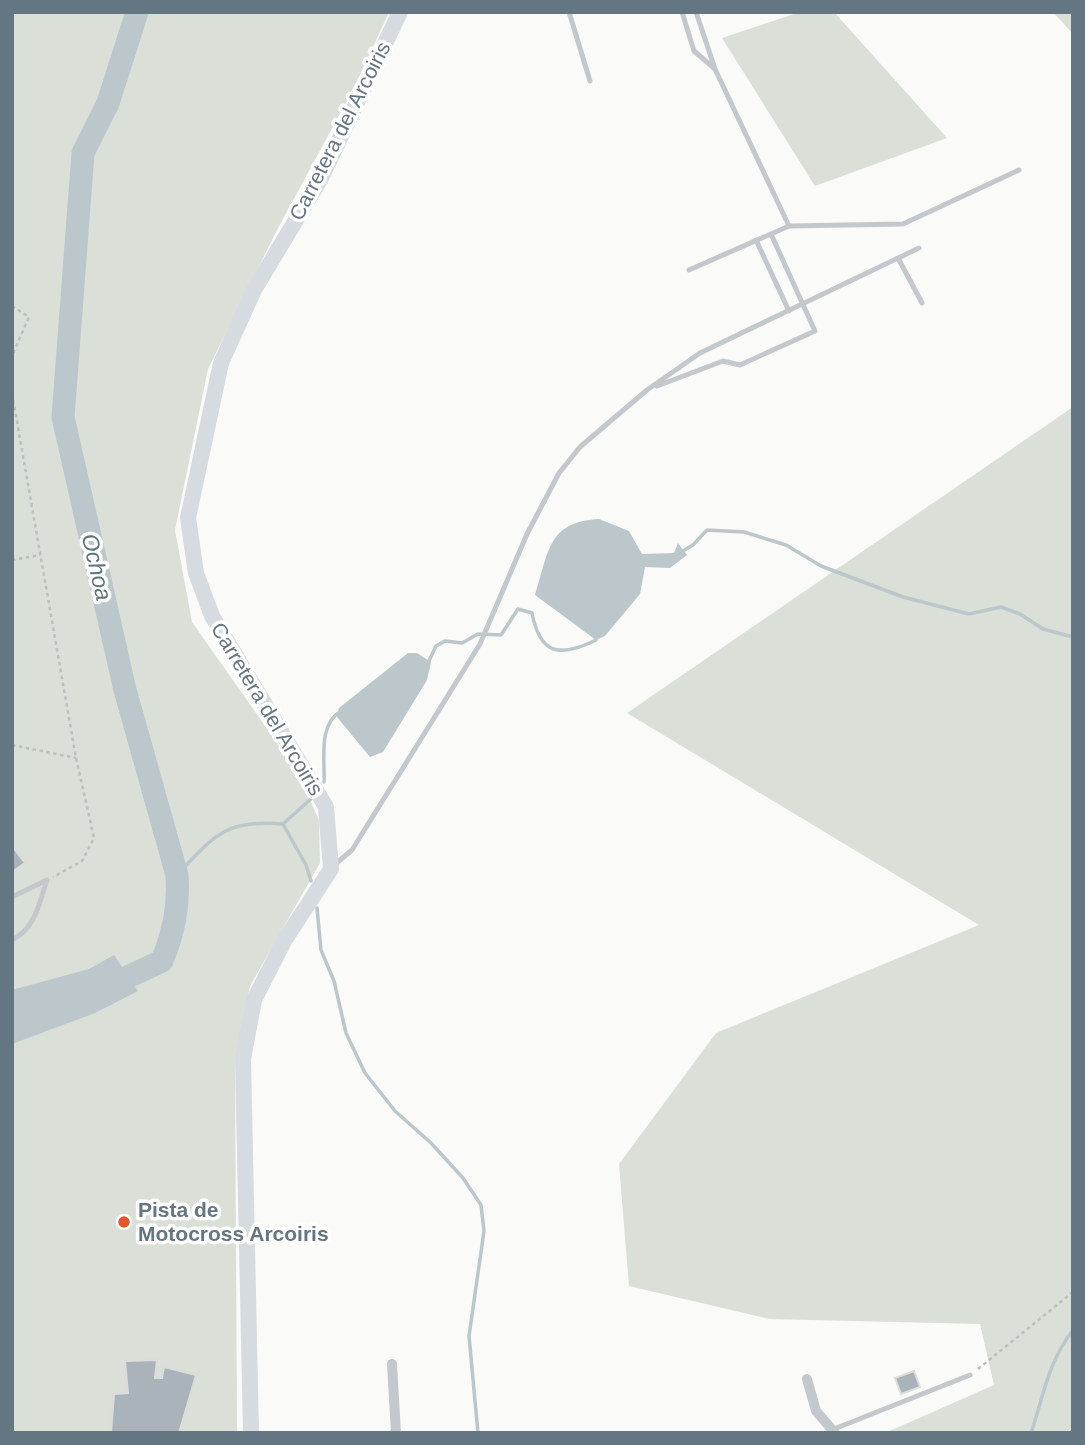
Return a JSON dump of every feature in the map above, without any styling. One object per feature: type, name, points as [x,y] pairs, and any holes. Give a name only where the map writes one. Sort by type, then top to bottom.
[{"type":"street","name":"Carretera del Arcoiris","points":[[331,869],[326,807],[212,616],[196,573],[188,518],[221,363],[254,290],[320,180],[400,12]]},
{"type":"street","points":[[251,1433],[243,1059],[254,1000],[284,941],[331,869]]},
{"type":"street","points":[[392,1364],[396,1433]]},
{"type":"street","points":[[807,1379],[816,1411],[834,1431]]},
{"type":"lane","points":[[569,12],[590,81]]},
{"type":"lane","points":[[681,12],[694,51],[715,69]]},
{"type":"lane","points":[[696,12],[715,69],[789,226]]},
{"type":"lane","points":[[689,270],[789,226],[903,224],[1019,170]]},
{"type":"lane","points":[[647,390],[723,361],[740,365],[815,331],[771,234]]},
{"type":"lane","points":[[756,240],[789,311]]},
{"type":"lane","points":[[331,869],[352,850],[481,641],[527,534],[559,472],[580,447],[647,390],[700,353],[919,248]]},
{"type":"lane","points":[[898,258],[922,303]]},
{"type":"lane","points":[[12,897],[47,880]]},
{"type":"lane","points":[[12,940],[26,931],[34,920],[47,880]]},
{"type":"lane","points":[[834,1431],[970,1376]]},
{"type":"path","points":[[12,306],[29,317],[12,356]]},
{"type":"path","points":[[12,393],[76,758],[94,838],[82,861],[47,880]]},
{"type":"path","points":[[12,560],[40,555]]},
{"type":"path","points":[[12,745],[76,758]]},
{"type":"path","points":[[970,1376],[1073,1292]]},
{"type":"shaded area","points":[[12,12],[389,12],[355,86],[277,230],[208,369],[175,530],[192,622],[296,770],[319,820],[320,863],[250,986],[235,1062],[237,1433],[12,1433]]},
{"type":"shaded area","points":[[800,12],[834,12],[947,138],[815,186],[722,38]]},
{"type":"shaded area","points":[[1053,12],[1073,12],[1073,34]]},
{"type":"shaded area","points":[[1073,407],[1073,1433],[885,1433],[994,1385],[980,1324],[769,1319],[629,1286],[619,1164],[716,1033],[979,925],[627,713]]},
{"type":"shaded area","points":[[599,519],[629,531],[642,554],[674,553],[678,543],[687,555],[670,568],[645,567],[640,594],[605,636],[596,640],[535,595],[548,553],[560,533],[582,521]]},
{"type":"shaded area","points":[[408,653],[417,653],[431,662],[427,680],[383,752],[370,757],[337,717],[339,708]]},
{"type":"shaded area","points":[[114,955],[138,991],[95,1013],[12,1044],[12,990],[89,969]]},
{"type":"building","points":[[12,846],[25,863],[12,872]]},
{"type":"building","points":[[157,1360],[155,1378],[162,1378],[164,1367],[196,1375],[179,1433],[111,1433],[114,1394],[128,1393],[125,1361]]},
{"type":"building","points":[[914,1371],[920,1387],[901,1394],[895,1378]]},
{"type":"waterway","name":"Ochoa","points":[[102,989],[162,961],[173,929],[177,898],[177,875],[125,690],[63,417],[83,153],[108,103],[137,12]]},
{"type":"waterway","points":[[681,552],[693,545],[707,530],[744,532],[786,545],[821,566],[903,597],[969,614],[1001,607],[1020,614],[1043,629],[1073,637]]},
{"type":"waterway","points":[[428,663],[436,646],[445,641],[462,643],[478,634],[501,635],[518,609],[532,613],[540,637],[546,645],[554,649],[583,646],[596,640],[595,636]]},
{"type":"waterway","points":[[324,782],[326,733],[329,724],[341,711]]},
{"type":"waterway","points":[[283,824],[313,797]]},
{"type":"waterway","points":[[177,875],[222,833],[247,824],[263,823],[283,824],[306,865],[311,881]]},
{"type":"waterway","points":[[317,908],[321,950],[334,981],[346,1033],[365,1073],[395,1111],[431,1143],[463,1178],[481,1205],[484,1231],[469,1336],[478,1433]]},
{"type":"waterway","points":[[1031,1433],[1057,1355],[1073,1330]]},
{"type":"place","name":"Pista de Motocross Arcoiris","points":[[124,1222]]}]
